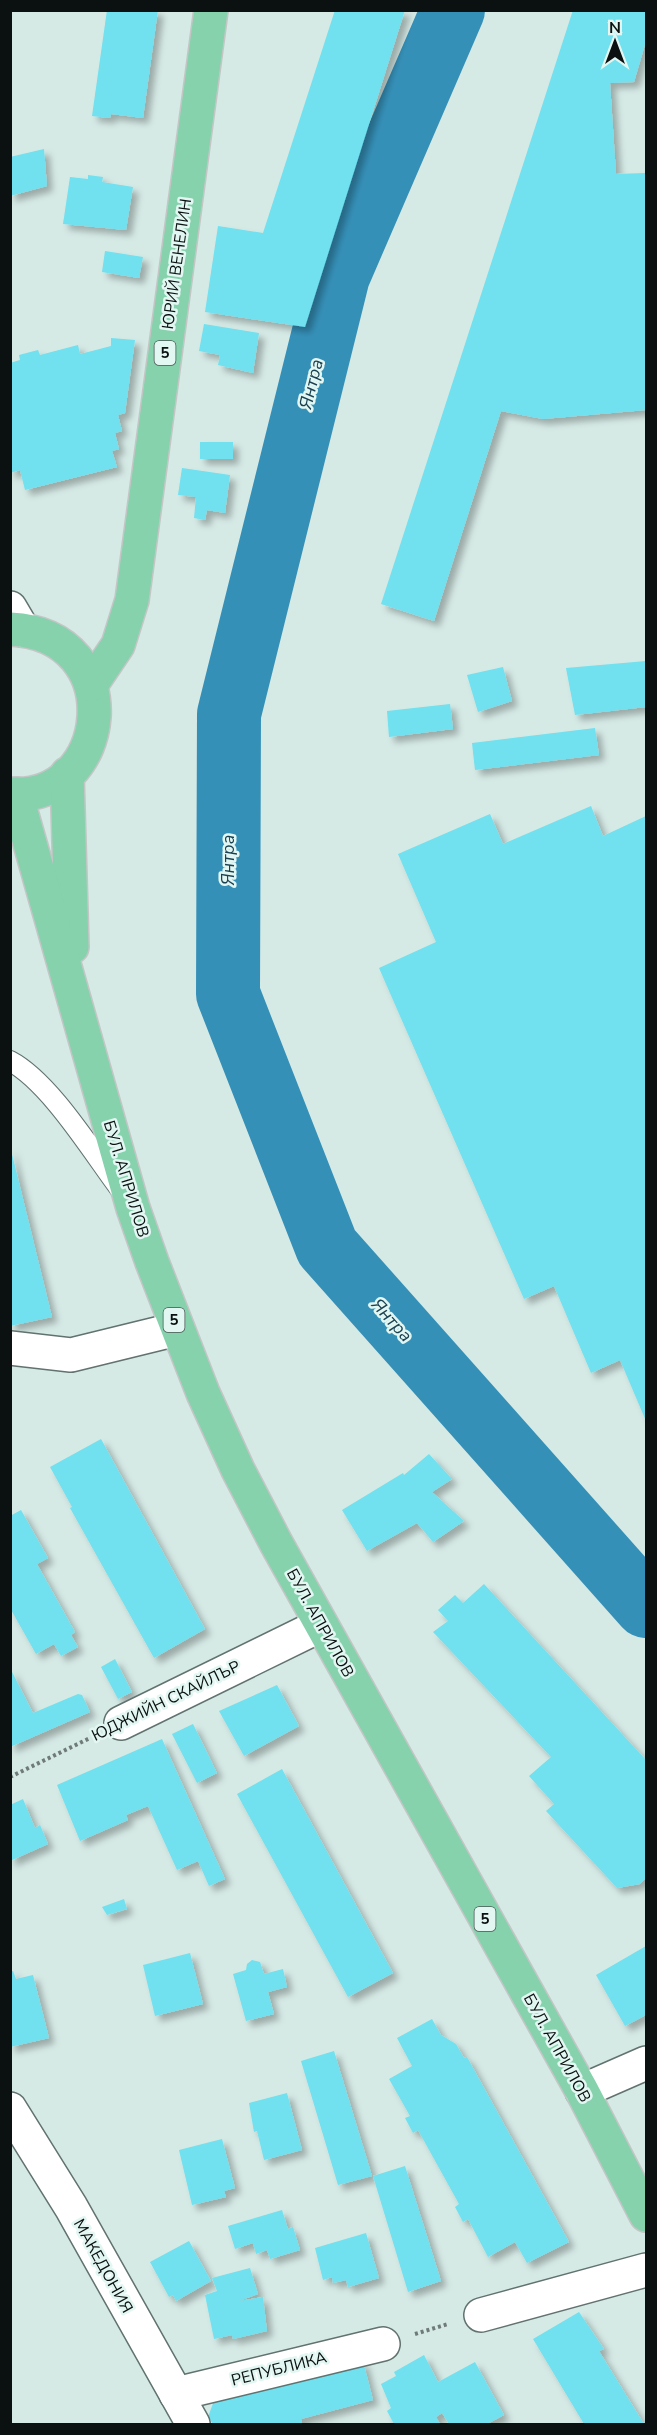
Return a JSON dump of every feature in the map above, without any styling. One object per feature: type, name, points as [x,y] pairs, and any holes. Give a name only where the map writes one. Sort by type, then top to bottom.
[{"type":"main road","name":"ЮРИЙ ВЕНЕЛИН","points":[[91,686],[118,645],[132,600],[211,10]]},
{"type":"main road","name":"5","points":[[13,794],[43,788],[67,774],[83,756],[92,734],[95,709],[91,686],[79,663],[60,644],[14,622]]},
{"type":"main road","name":"БУЛ. АПРИЛОВ","points":[[67,774],[73,997]]},
{"type":"main road","name":"БУЛ. АПРИЛОВ","points":[[13,794],[133,1208],[177,1329],[238,1470],[321,1625],[582,2091],[646,2215]]},
{"type":"street","points":[[10,1348],[71,1355],[177,1329]]},
{"type":"street","name":"ЮДЖИЙН СКАЙЛЪР","points":[[121,1723],[321,1625]]},
{"type":"street","points":[[582,2091],[646,2063]]},
{"type":"street","name":"МАКЕДОНИЯ","points":[[10,2109],[70,2207],[193,2424]]},
{"type":"street","points":[[481,2315],[646,2270]]},
{"type":"street","name":"РЕПУБЛИКА","points":[[176,2394],[383,2344]]},
{"type":"lane","points":[[10,1061],[22,1067],[46,1091],[133,1208]]},
{"type":"path","name":"ЮДЖИЙН СКАЙЛЪР","points":[[10,1777],[121,1723]]},
{"type":"path","points":[[383,2344],[481,2315]]},
{"type":"building","points":[[107,10],[158,10],[143,118],[111,114],[110,118],[92,116]]},
{"type":"building","points":[[335,10],[405,10],[305,327],[205,312],[218,226],[263,233]]},
{"type":"building","points":[[573,10],[646,10],[646,41],[634,82],[610,83],[616,174],[646,173],[646,410],[543,419],[501,411],[434,621],[381,604]]},
{"type":"building","points":[[44,149],[47,186],[10,196],[10,157]]},
{"type":"building","points":[[88,175],[103,177],[102,182],[133,187],[126,230],[63,224],[70,177],[88,179]]},
{"type":"building","points":[[105,251],[143,257],[139,278],[102,272]]},
{"type":"building","points":[[204,324],[259,333],[253,373],[218,365],[220,355],[199,351]]},
{"type":"building","points":[[111,338],[135,340],[125,413],[118,415],[122,431],[115,433],[119,449],[112,451],[117,467],[25,490],[20,470],[10,473],[10,363],[20,360],[19,355],[38,350],[40,355],[78,345],[80,354],[111,346]]},
{"type":"building","points":[[200,442],[233,442],[233,459],[200,459]]},
{"type":"building","points":[[182,468],[230,475],[225,513],[207,510],[205,520],[194,518],[196,497],[178,495]]},
{"type":"building","points":[[646,661],[646,707],[575,715],[566,668]]},
{"type":"building","points":[[503,667],[512,701],[478,712],[467,675]]},
{"type":"building","points":[[450,704],[453,729],[389,737],[387,711]]},
{"type":"building","points":[[595,728],[599,755],[475,770],[472,743]]},
{"type":"building","points":[[591,806],[603,836],[646,816],[646,1421],[620,1360],[591,1373],[554,1286],[524,1299],[379,968],[436,942],[398,854],[490,814],[503,844]]},
{"type":"building","points":[[10,1146],[52,1317],[10,1326]]},
{"type":"building","points":[[101,1439],[205,1629],[154,1658],[70,1508],[72,1507],[50,1467]]},
{"type":"building","points":[[429,1454],[452,1479],[432,1492],[464,1521],[433,1542],[417,1523],[367,1551],[342,1510],[403,1473],[404,1475]]},
{"type":"building","points":[[21,1510],[48,1558],[37,1564],[75,1632],[71,1635],[78,1647],[61,1656],[54,1644],[36,1654],[10,1608],[10,1516]]},
{"type":"building","points":[[484,1584],[646,1760],[646,1878],[640,1884],[617,1888],[546,1811],[554,1804],[529,1776],[551,1757],[433,1632],[448,1621],[438,1610],[455,1595],[463,1603]]},
{"type":"building","points":[[115,1659],[132,1692],[118,1699],[101,1667]]},
{"type":"building","points":[[10,1668],[33,1713],[78,1694],[82,1695],[90,1712],[10,1747]]},
{"type":"building","points":[[277,1685],[299,1726],[244,1756],[219,1711]]},
{"type":"building","points":[[193,1724],[217,1773],[197,1783],[172,1734]]},
{"type":"building","points":[[162,1739],[225,1879],[209,1886],[198,1861],[177,1870],[148,1806],[126,1815],[128,1820],[80,1841],[57,1785]]},
{"type":"building","points":[[282,1769],[393,1973],[348,1997],[237,1794]]},
{"type":"building","points":[[23,1799],[35,1828],[40,1825],[48,1844],[10,1861],[10,1805]]},
{"type":"building","points":[[124,1899],[127,1909],[107,1915],[102,1907]]},
{"type":"building","points":[[646,1946],[646,2015],[625,2026],[596,1975]]},
{"type":"building","points":[[190,1953],[203,2004],[155,2016],[143,1965]]},
{"type":"building","points":[[252,1960],[260,1962],[264,1974],[283,1969],[287,1987],[268,1992],[274,2014],[246,2021],[233,1974],[246,1970],[247,1964]]},
{"type":"building","points":[[13,1971],[16,1979],[33,1975],[49,2038],[10,2047],[10,1972]]},
{"type":"building","points":[[432,2019],[441,2035],[456,2044],[464,2058],[467,2057],[569,2242],[527,2263],[515,2242],[488,2257],[468,2219],[463,2222],[455,2207],[459,2204],[418,2130],[413,2133],[405,2118],[410,2116],[389,2079],[412,2066],[397,2038]]},
{"type":"building","points":[[334,2051],[372,2176],[338,2185],[301,2061]]},
{"type":"building","points":[[287,2093],[302,2150],[264,2160],[257,2131],[254,2132],[249,2103]]},
{"type":"building","points":[[222,2139],[235,2188],[224,2191],[226,2197],[192,2205],[179,2150]]},
{"type":"building","points":[[405,2166],[441,2281],[408,2292],[373,2176]]},
{"type":"building","points":[[282,2210],[288,2229],[293,2227],[300,2250],[270,2259],[267,2250],[256,2254],[253,2243],[235,2249],[228,2226]]},
{"type":"building","points":[[366,2233],[379,2278],[348,2287],[346,2280],[333,2283],[332,2277],[323,2280],[315,2248]]},
{"type":"building","points":[[189,2241],[211,2281],[176,2301],[173,2295],[169,2297],[150,2262]]},
{"type":"building","points":[[250,2268],[258,2294],[239,2301],[263,2297],[267,2331],[233,2339],[232,2335],[214,2339],[205,2295],[217,2291],[212,2278]]},
{"type":"building","points":[[579,2312],[604,2349],[599,2351],[644,2424],[584,2424],[533,2339]]},
{"type":"building","points":[[424,2355],[438,2382],[475,2362],[504,2415],[487,2424],[449,2424],[442,2413],[436,2417],[440,2424],[394,2424],[387,2411],[391,2408],[381,2384],[396,2376],[394,2372]]},
{"type":"building","points":[[363,2361],[373,2400],[301,2419],[302,2424],[213,2424],[208,2417],[215,2398]]},
{"type":"waterway","name":"Янтра","points":[[453,10],[338,276],[229,714],[228,994],[327,1247],[646,1606]]}]
